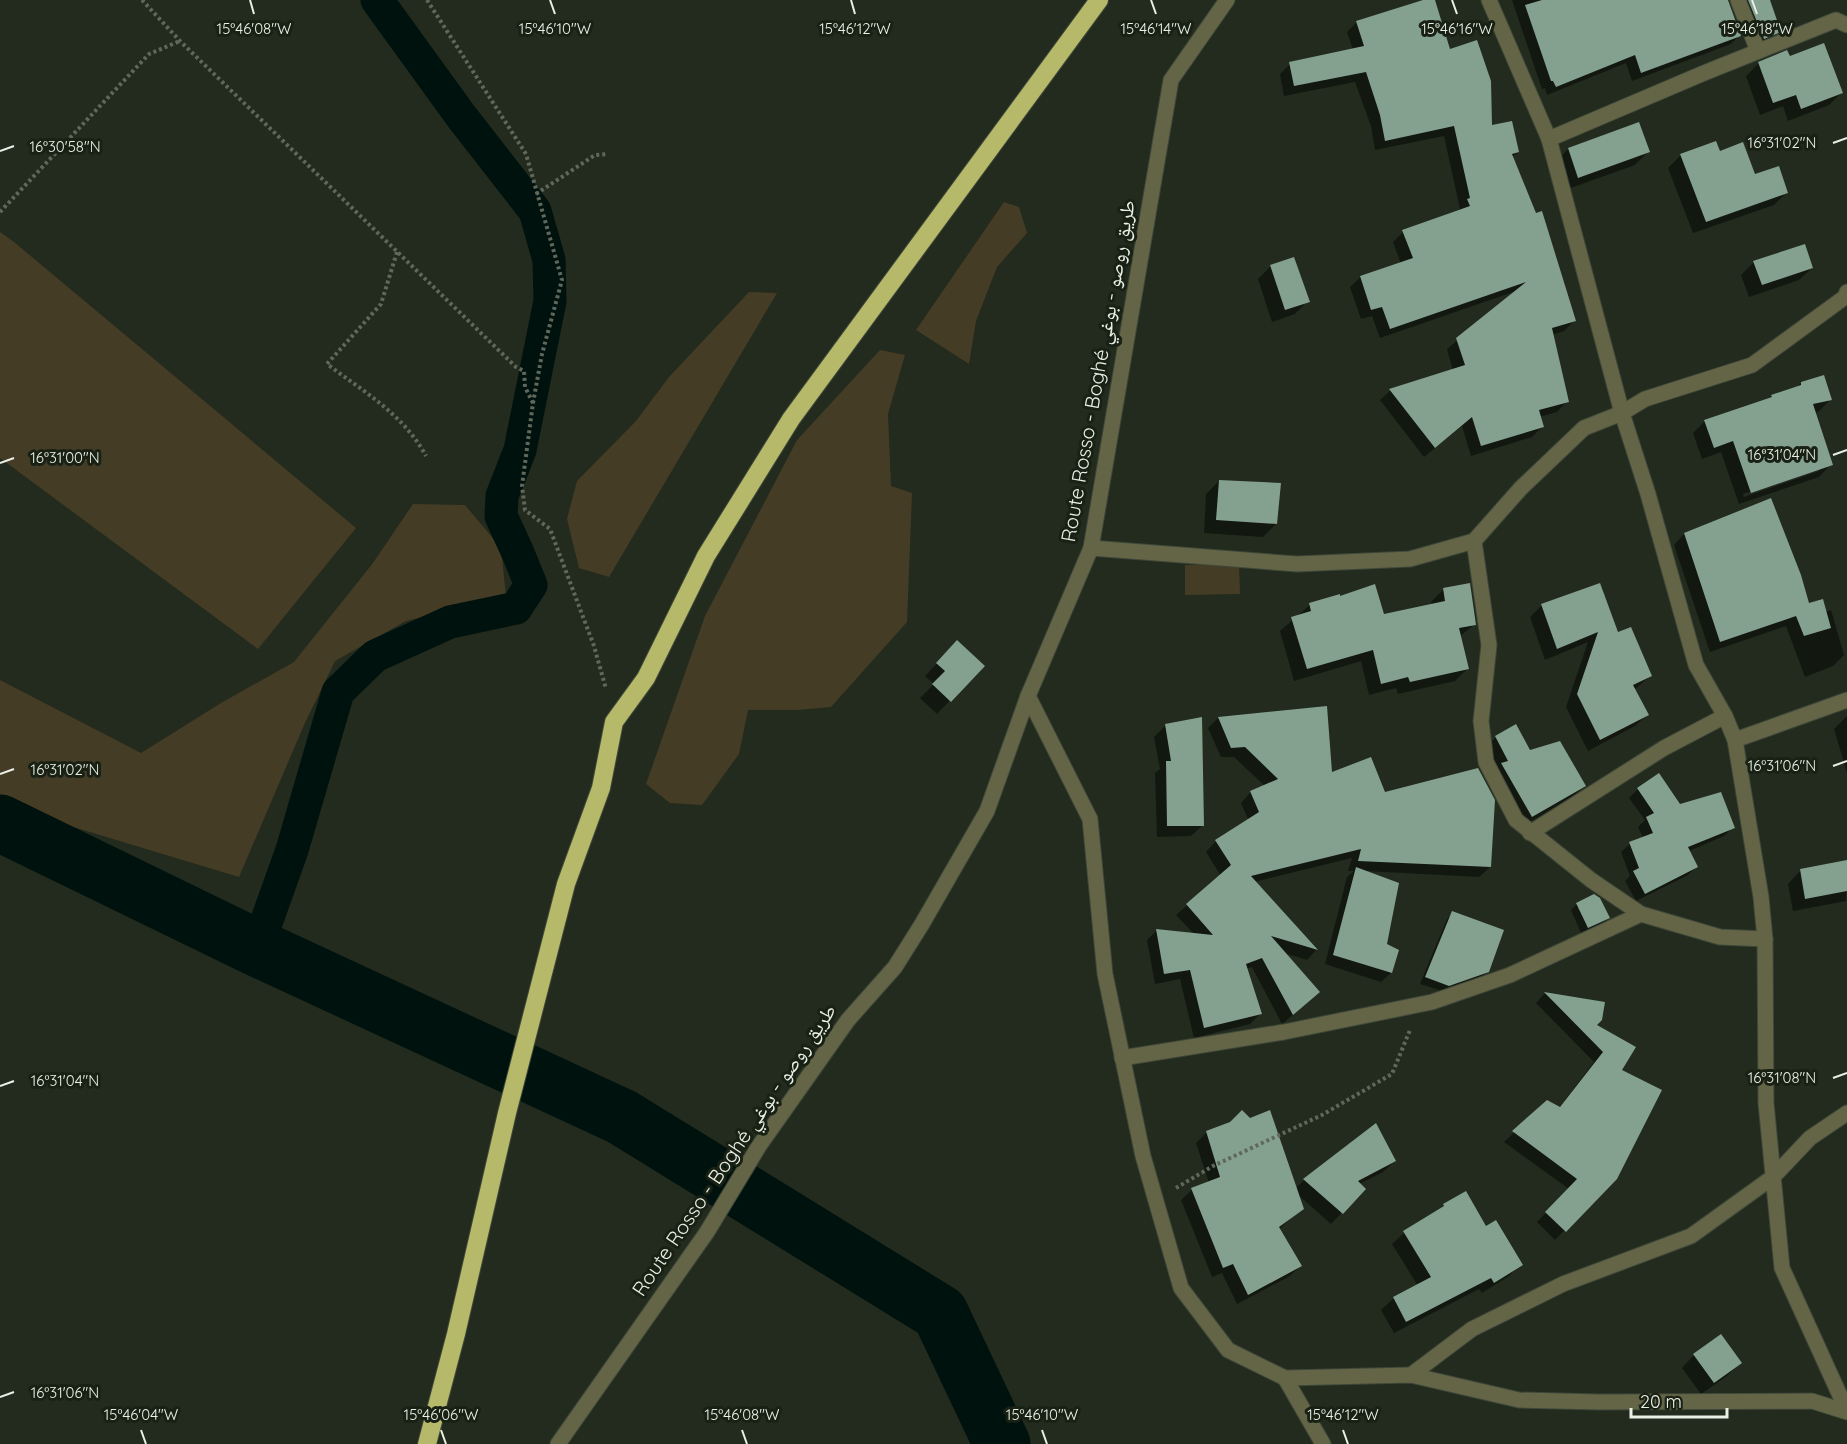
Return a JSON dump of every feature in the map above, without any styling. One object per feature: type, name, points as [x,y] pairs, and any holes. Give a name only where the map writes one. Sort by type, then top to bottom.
[{"type":"highway","points":[[427,1444],[456,1334],[507,1113],[566,884],[601,788],[614,722],[646,678],[706,556],[791,419],[1099,0]]},
{"type":"street","name":"Route Rosso - Boghé طريق روصو - بوغي","points":[[558,1444],[707,1232],[759,1146],[848,1020],[895,967],[987,811],[1028,696],[1091,548],[1171,80],[1227,0]]},
{"type":"street","points":[[1489,0],[1549,139],[1622,413],[1648,494],[1696,665],[1736,740],[1761,897],[1765,939],[1766,1103],[1782,1269],[1847,1412]]},
{"type":"street","points":[[1738,0],[1758,51]]},
{"type":"street","points":[[1549,139],[1836,20],[1847,25]]},
{"type":"street","points":[[1091,548],[1297,564],[1410,559],[1474,541],[1521,488],[1584,428],[1622,413],[1645,399],[1752,365],[1845,297],[1847,292]]},
{"type":"street","points":[[1474,541],[1489,645],[1481,721],[1486,762],[1516,820],[1591,880],[1641,914],[1720,937],[1765,939]]},
{"type":"street","points":[[1028,696],[1090,819],[1105,974],[1143,1156],[1181,1288],[1228,1350],[1285,1378],[1411,1375],[1519,1400],[1812,1401],[1847,1412]]},
{"type":"street","points":[[1736,740],[1847,700]]},
{"type":"street","points":[[1530,833],[1664,748],[1725,716]]},
{"type":"street","points":[[1122,1058],[1284,1032],[1420,1004],[1510,975],[1641,914]]},
{"type":"street","points":[[1411,1375],[1472,1329],[1552,1289],[1691,1236],[1773,1178],[1810,1138],[1847,1113]]},
{"type":"street","points":[[1285,1378],[1323,1444]]},
{"type":"path","points":[[142,0],[180,41],[516,367],[524,371],[525,387],[533,403]]},
{"type":"path","points":[[426,0],[525,154],[562,280],[542,354],[522,486],[525,510],[550,529],[594,646],[614,722]]},
{"type":"path","points":[[0,212],[149,54],[180,41]]},
{"type":"path","points":[[536,194],[595,155],[607,153]]},
{"type":"path","points":[[398,252],[381,304],[327,364],[395,414],[419,443],[426,456]]},
{"type":"path","points":[[1155,1201],[1213,1166],[1322,1115],[1392,1074],[1420,1004]]},
{"type":"shaded area","points":[[1004,202],[1019,207],[1027,233],[997,267],[976,321],[969,364],[916,330]]},
{"type":"shaded area","points":[[0,232],[356,528],[258,649],[0,458]]},
{"type":"shaded area","points":[[749,292],[777,293],[609,577],[579,568],[567,519],[577,481],[636,421],[669,377]]},
{"type":"shaded area","points":[[880,350],[905,355],[888,414],[891,486],[912,493],[907,622],[831,707],[798,710],[748,710],[739,754],[702,805],[670,803],[646,784],[705,616],[797,440]]},
{"type":"shaded area","points":[[413,504],[465,505],[501,548],[506,596],[406,621],[335,661],[304,725],[239,877],[27,813],[0,796],[0,680],[141,753],[221,703],[294,662],[373,563]]},
{"type":"shaded area","points":[[1239,564],[1240,594],[1185,595],[1185,565]]},
{"type":"building","points":[[1423,0],[1435,0],[1450,49],[1477,40],[1491,81],[1492,125],[1512,121],[1519,152],[1512,154],[1536,213],[1542,211],[1576,321],[1552,328],[1569,402],[1539,410],[1544,427],[1481,446],[1472,417],[1435,448],[1389,389],[1465,365],[1456,338],[1526,282],[1390,329],[1382,307],[1371,310],[1360,276],[1413,258],[1402,230],[1470,206],[1454,126],[1385,141],[1380,115],[1366,72],[1294,86],[1289,62],[1364,46],[1356,21]]},
{"type":"building","points":[[1542,0],[1728,0],[1741,36],[1641,73],[1635,55],[1556,87],[1551,81],[1525,5]]},
{"type":"building","points":[[1748,0],[1770,0],[1781,32],[1764,39]]},
{"type":"building","points":[[1824,43],[1843,93],[1801,109],[1796,95],[1773,103],[1758,62],[1787,50],[1790,56]]},
{"type":"building","points":[[1639,122],[1650,152],[1578,178],[1568,148]]},
{"type":"building","points":[[1716,141],[1720,151],[1743,142],[1755,174],[1779,166],[1788,193],[1706,222],[1680,154]]},
{"type":"building","points":[[1805,244],[1813,268],[1762,285],[1753,261]]},
{"type":"building","points":[[1294,257],[1310,302],[1285,310],[1270,265]]},
{"type":"building","points":[[1824,375],[1832,400],[1813,404],[1833,465],[1751,493],[1733,441],[1714,448],[1704,420],[1772,397],[1771,395],[1801,385],[1801,382]]},
{"type":"building","points":[[1219,480],[1281,483],[1277,524],[1216,520]]},
{"type":"building","points":[[1771,498],[1801,575],[1809,603],[1823,599],[1831,628],[1804,636],[1796,616],[1720,642],[1684,533]]},
{"type":"building","points":[[1470,583],[1476,625],[1459,628],[1469,669],[1410,682],[1408,677],[1381,684],[1373,650],[1307,669],[1291,617],[1311,611],[1309,603],[1340,594],[1340,596],[1375,584],[1384,614],[1445,601],[1443,588]]},
{"type":"building","points":[[1600,583],[1618,632],[1631,627],[1652,676],[1633,685],[1649,715],[1600,740],[1577,694],[1598,632],[1557,649],[1541,604]]},
{"type":"building","points":[[957,640],[985,666],[951,702],[932,684],[945,671],[936,663]]},
{"type":"building","points":[[1327,706],[1332,772],[1371,757],[1385,792],[1478,768],[1495,800],[1491,867],[1358,861],[1361,849],[1251,876],[1318,950],[1271,936],[1320,992],[1293,1015],[1262,958],[1246,964],[1262,1014],[1204,1028],[1190,970],[1164,974],[1156,929],[1213,935],[1186,904],[1231,865],[1215,840],[1259,812],[1250,791],[1278,779],[1245,747],[1231,748],[1218,717]]},
{"type":"building","points":[[1202,717],[1204,826],[1167,826],[1166,761],[1171,761],[1165,724]]},
{"type":"building","points":[[1516,724],[1530,750],[1560,741],[1586,786],[1532,817],[1501,763],[1508,761],[1495,736]]},
{"type":"building","points":[[1659,773],[1680,804],[1721,792],[1735,828],[1688,847],[1698,867],[1645,894],[1633,871],[1639,868],[1629,842],[1653,833],[1646,817],[1654,813],[1637,788]]},
{"type":"building","points":[[1847,860],[1847,891],[1805,899],[1800,869]]},
{"type":"building","points":[[1356,867],[1399,883],[1387,944],[1399,950],[1392,973],[1333,955]]},
{"type":"building","points":[[1594,894],[1600,898],[1610,918],[1588,928],[1576,903]]},
{"type":"building","points":[[1452,911],[1504,930],[1489,972],[1449,986],[1425,977]]},
{"type":"building","points":[[1544,992],[1605,1002],[1602,1020],[1597,1025],[1636,1047],[1622,1070],[1662,1090],[1617,1179],[1566,1232],[1545,1212],[1577,1179],[1512,1131],[1547,1100],[1560,1107],[1603,1052]]},
{"type":"building","points":[[1242,1110],[1250,1118],[1270,1110],[1304,1209],[1279,1227],[1302,1266],[1248,1295],[1233,1264],[1223,1268],[1191,1188],[1220,1177],[1206,1131],[1230,1122]]},
{"type":"building","points":[[1376,1123],[1396,1161],[1358,1181],[1366,1189],[1343,1214],[1303,1179]]},
{"type":"building","points":[[1466,1191],[1486,1226],[1496,1220],[1523,1265],[1494,1283],[1491,1278],[1406,1322],[1393,1297],[1431,1277],[1403,1231]]},
{"type":"building","points":[[1721,1334],[1742,1363],[1714,1383],[1693,1354]]},
{"type":"waterway","points":[[257,948],[292,850],[338,692],[375,656],[450,622],[516,608],[531,585],[501,516],[502,496],[520,450],[550,301],[549,260],[535,211],[461,116],[377,0]]},
{"type":"waterway","points":[[0,823],[257,948],[622,1117],[940,1313],[1002,1444]]}]
